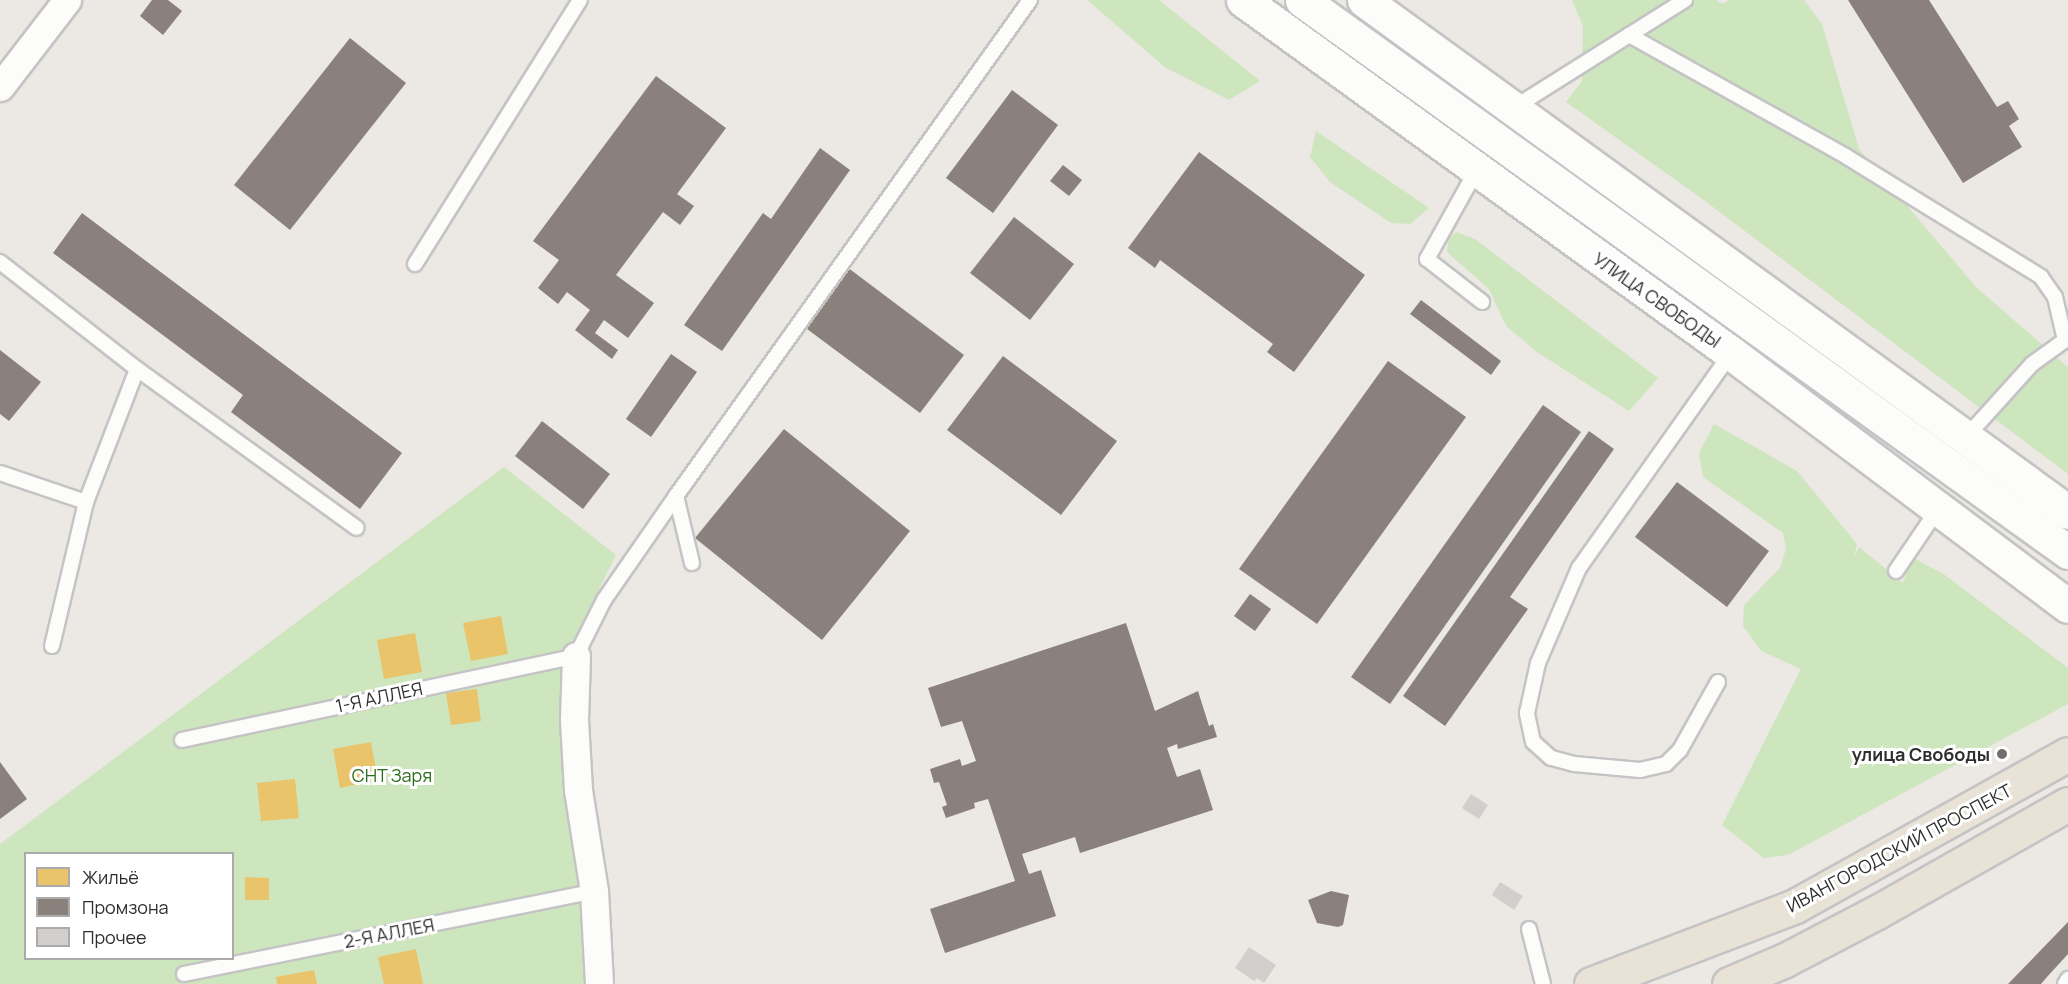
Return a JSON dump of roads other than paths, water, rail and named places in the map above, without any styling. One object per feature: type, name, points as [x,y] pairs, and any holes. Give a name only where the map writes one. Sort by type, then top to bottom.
[{"type":"highway","name":"ИВАНГОРОДСКИЙ ПРОСПЕКТ","points":[[1591,984],[1795,906],[2068,754]]},
{"type":"highway","points":[[1729,984],[1877,912],[2066,807]]},
{"type":"main road","name":"УЛИЦА СВОБОДЫ","points":[[1243,0],[1476,171],[1731,353],[2068,606]]},
{"type":"main road","name":"УЛИЦА СВОБОДЫ","points":[[1302,0],[2068,552]]},
{"type":"main road","points":[[1364,0],[1515,107],[2068,512]]},
{"type":"main road","points":[[2027,778],[2037,760],[2068,740]]},
{"type":"street","points":[[0,87],[67,0]]},
{"type":"street","points":[[576,656],[573,720],[578,790],[594,891],[599,984]]},
{"type":"lane","points":[[415,264],[580,0]]},
{"type":"lane","points":[[576,656],[604,600],[1030,0]]},
{"type":"lane","points":[[1515,107],[1685,0]]},
{"type":"lane","points":[[1629,35],[1847,157],[2041,277],[2055,297],[2067,339],[2032,364],[1967,436]]},
{"type":"lane","points":[[1476,171],[1427,260],[1482,302]]},
{"type":"lane","points":[[0,262],[137,369],[357,528]]},
{"type":"lane","points":[[1718,681],[1680,750],[1666,764],[1640,770],[1574,764],[1551,758],[1533,742],[1527,713],[1538,663],[1579,567],[1731,353]]},
{"type":"lane","points":[[52,646],[86,502],[137,369]]},
{"type":"lane","points":[[0,473],[86,502]]},
{"type":"lane","points":[[676,496],[692,563]]},
{"type":"lane","points":[[1896,572],[1938,508]]},
{"type":"lane","name":"1-Я АЛЛЕЯ","points":[[182,740],[576,656]]},
{"type":"lane","name":"2-Я АЛЛЕЯ","points":[[184,974],[594,891]]},
{"type":"lane","points":[[1529,929],[1543,984]]},
{"type":"lane","points":[[2065,984],[2068,979]]},
{"type":"place","name":"улица Свободы","points":[[2002,754]]},
{"type":"park label","name":"СНТ Заря","points":[[392,775]]}]
